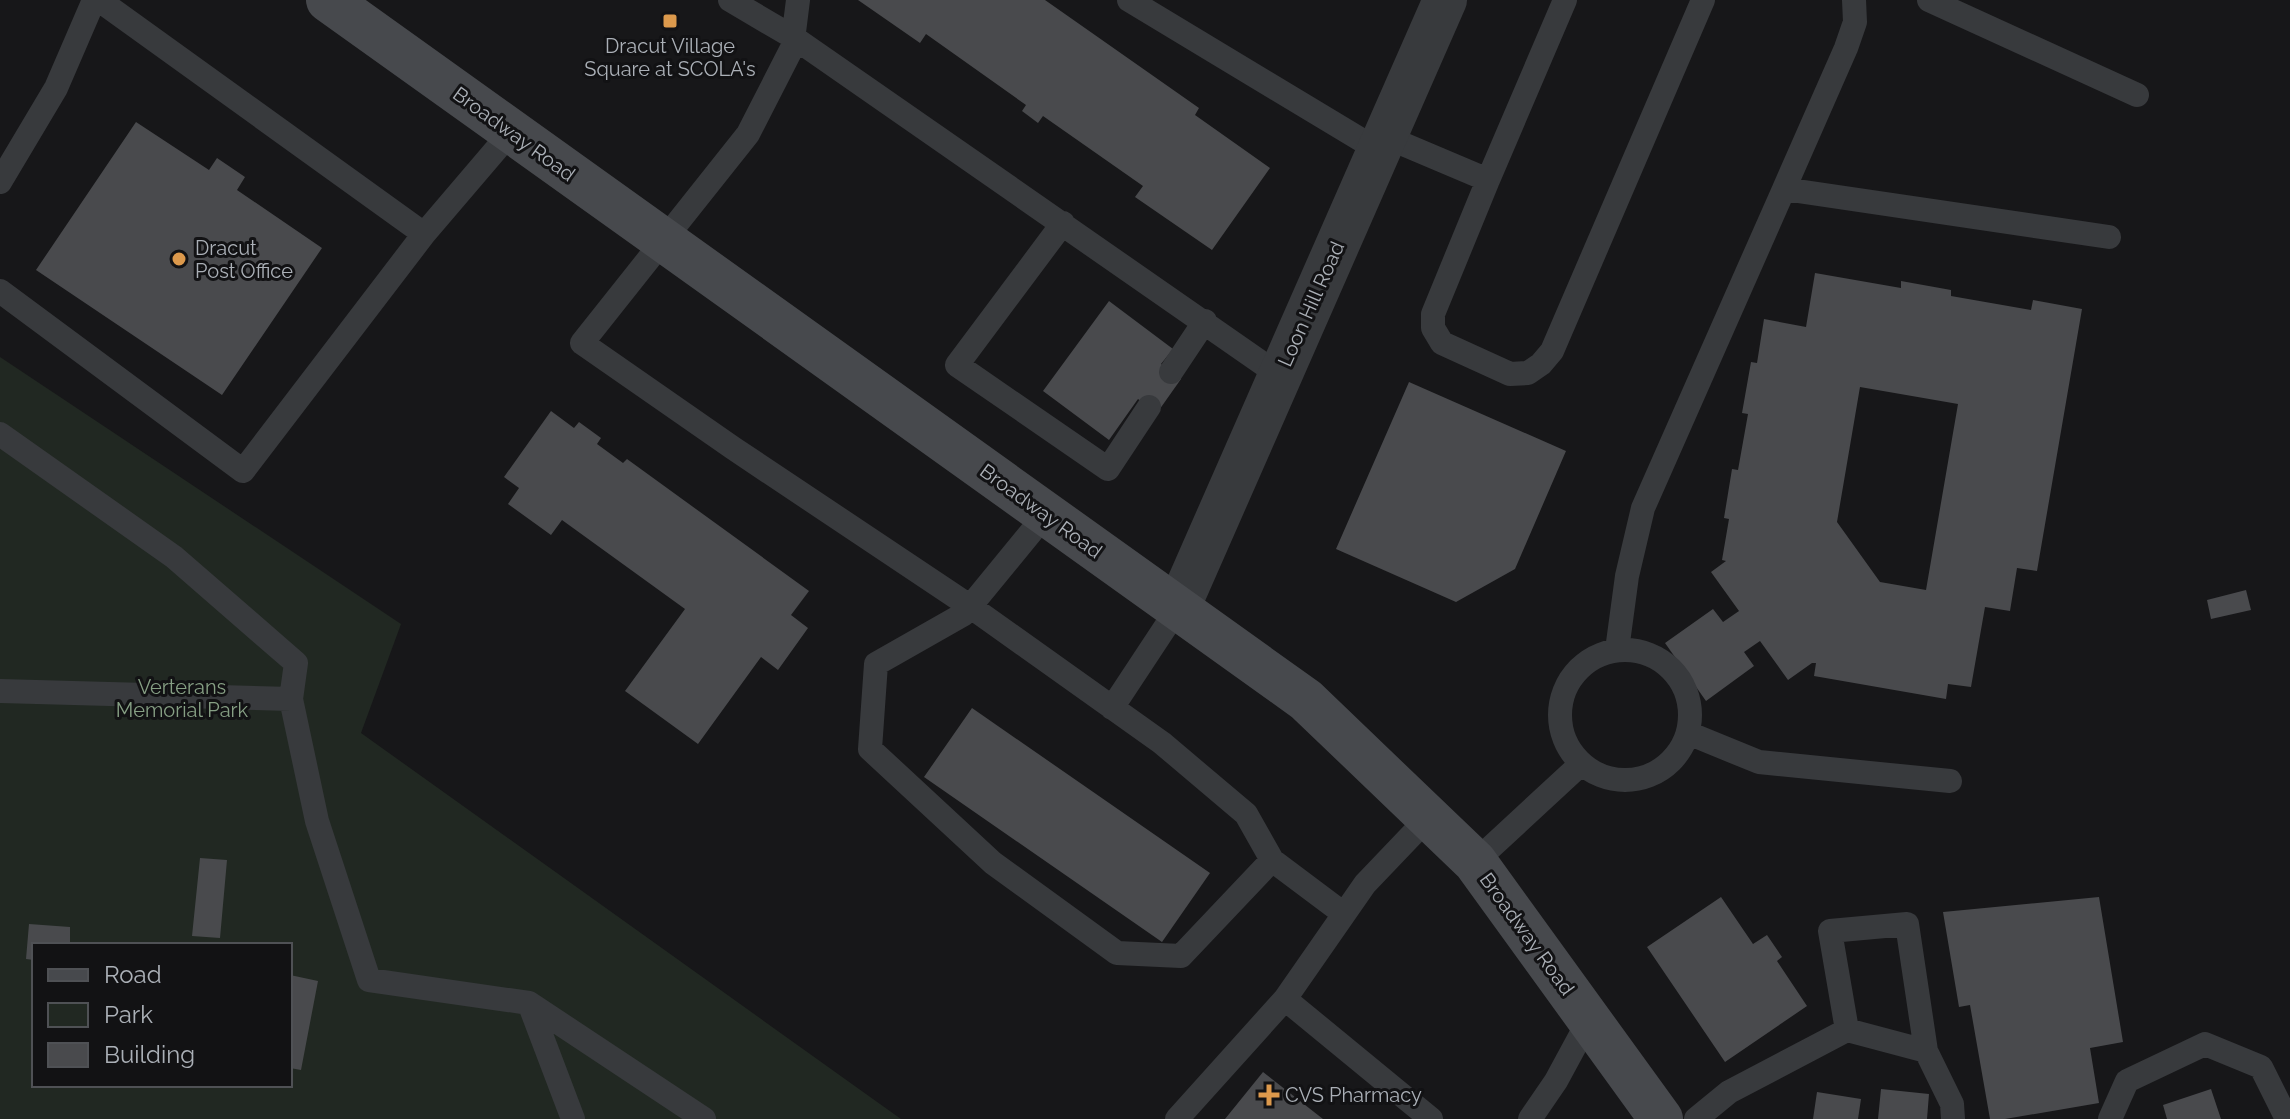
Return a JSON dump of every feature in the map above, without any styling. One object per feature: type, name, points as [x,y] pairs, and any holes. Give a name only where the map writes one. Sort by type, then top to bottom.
[{"type":"main road","name":"Broadway Road","points":[[328,0],[1306,700],[1475,862],[1661,1119]]},
{"type":"street","name":"Loon Hill Road","points":[[1178,608],[1445,0]]},
{"type":"lane","points":[[0,182],[56,88],[96,0],[424,234]]},
{"type":"lane","points":[[730,0],[793,37],[1279,375]]},
{"type":"lane","points":[[798,0],[792,48],[748,134],[582,343],[971,607],[1162,743],[1246,814],[1272,860],[1344,914]]},
{"type":"lane","points":[[1129,0],[1381,143],[1488,180]]},
{"type":"lane","points":[[1565,0],[1433,314],[1433,328],[1442,343],[1510,374],[1528,373],[1552,351],[1703,0]]},
{"type":"lane","points":[[1617,650],[1627,576],[1643,508],[1846,48],[1855,22],[1854,0]]},
{"type":"lane","points":[[1929,0],[2137,95]]},
{"type":"lane","points":[[0,291],[243,471],[424,234],[511,132]]},
{"type":"lane","points":[[1784,189],[2109,237]]},
{"type":"lane","points":[[1063,223],[957,365],[1108,469],[1149,407]]},
{"type":"lane","points":[[1171,372],[1205,321]]},
{"type":"lane","points":[[0,434],[174,557],[296,663],[291,699],[317,821],[369,980],[529,1003],[704,1119]]},
{"type":"lane","points":[[1046,514],[964,614],[876,664],[870,749],[993,863],[1117,953],[1181,956],[1272,860]]},
{"type":"lane","points":[[1112,708],[1178,608]]},
{"type":"lane","points":[[1617,650],[1638,651],[1658,658],[1674,672],[1686,690],[1690,711],[1688,733],[1678,753],[1663,769],[1643,778],[1621,780],[1600,775],[1581,764],[1568,747],[1561,727],[1560,706],[1567,685],[1580,668],[1597,656],[1617,650]]},
{"type":"lane","points":[[0,691],[291,699]]},
{"type":"lane","points":[[1688,733],[1759,762],[1950,781]]},
{"type":"lane","points":[[1475,862],[1581,764]]},
{"type":"lane","points":[[1177,1119],[1285,999],[1365,884],[1428,818]]},
{"type":"lane","points":[[1847,1030],[1830,931],[1907,924],[1926,1051],[1952,1104],[1953,1119]]},
{"type":"lane","points":[[1285,999],[1431,1119]]},
{"type":"lane","points":[[529,1003],[573,1119]]},
{"type":"lane","points":[[1530,1119],[1556,1081],[1589,1020]]},
{"type":"lane","points":[[1696,1119],[1729,1092],[1847,1030],[1926,1051]]},
{"type":"lane","points":[[2110,1119],[2127,1081],[2205,1044],[2261,1067],[2287,1119]]},
{"type":"green space","name":"Verterans Memorial Park","points":[[0,357],[401,624],[361,733],[901,1119],[0,1119]]},
{"type":"building","points":[[858,0],[1045,0],[1199,108],[1195,115],[1270,168],[1212,250],[1135,197],[1143,186],[1043,116],[1038,123],[1022,111],[1026,105],[926,34],[920,43]]},
{"type":"building","name":"Dracut Post Office","points":[[136,122],[209,170],[217,158],[245,177],[237,190],[322,248],[222,395],[36,270]]},
{"type":"building","points":[[1815,273],[1901,288],[1901,281],[1951,290],[1951,296],[2031,310],[2033,300],[2082,309],[2037,571],[2017,568],[2010,611],[1985,607],[1971,687],[1948,684],[1946,699],[1814,676],[1816,663],[1788,680],[1760,641],[1744,652],[1754,666],[1706,701],[1665,643],[1713,609],[1723,622],[1739,611],[1711,572],[1726,561],[1722,560],[1729,519],[1724,518],[1732,469],[1738,470],[1748,414],[1742,413],[1751,362],[1757,363],[1764,319],[1806,327]],"holes":[[[1860,387],[1958,404],[1926,590],[1880,582],[1837,522]]]},
{"type":"building","points":[[1109,301],[1173,349],[1161,364],[1181,379],[1157,413],[1138,399],[1109,440],[1043,391]]},
{"type":"building","points":[[1409,382],[1566,451],[1515,569],[1456,602],[1336,549]]},
{"type":"building","points":[[551,411],[574,428],[579,422],[601,438],[597,444],[623,463],[627,459],[809,591],[791,615],[808,628],[778,670],[761,657],[698,744],[625,691],[685,609],[562,520],[551,535],[508,504],[519,488],[504,477]]},
{"type":"building","points":[[2246,590],[2251,610],[2211,619],[2207,600]]},
{"type":"building","points":[[972,708],[1210,873],[1162,942],[924,777]]},
{"type":"building","points":[[200,858],[227,860],[220,938],[192,936]]},
{"type":"building","points":[[1721,897],[1753,944],[1767,935],[1782,957],[1777,961],[1807,1006],[1725,1062],[1647,947]]},
{"type":"building","points":[[2099,897],[2123,1042],[2090,1048],[2099,1103],[1990,1119],[1970,1005],[1959,1007],[1943,912]]},
{"type":"building","points":[[29,924],[70,927],[70,943],[32,943],[32,960],[26,959]]},
{"type":"building","points":[[292,975],[318,981],[301,1070],[292,1068]]},
{"type":"building","name":"CVS Pharmacy","points":[[1263,1072],[1323,1119],[1225,1119]]},
{"type":"building","points":[[1881,1089],[1929,1094],[1927,1119],[1878,1119]]},
{"type":"building","points":[[2211,1089],[2221,1119],[2167,1119],[2163,1105]]},
{"type":"building","points":[[1817,1092],[1861,1099],[1858,1119],[1813,1119]]},
{"type":"place","name":"Dracut Village Square at SCOLA's","points":[[670,21]]},
{"type":"place","name":"Dracut Post Office","points":[[179,259]]},
{"type":"place","name":"CVS Pharmacy","points":[[1269,1095]]}]
